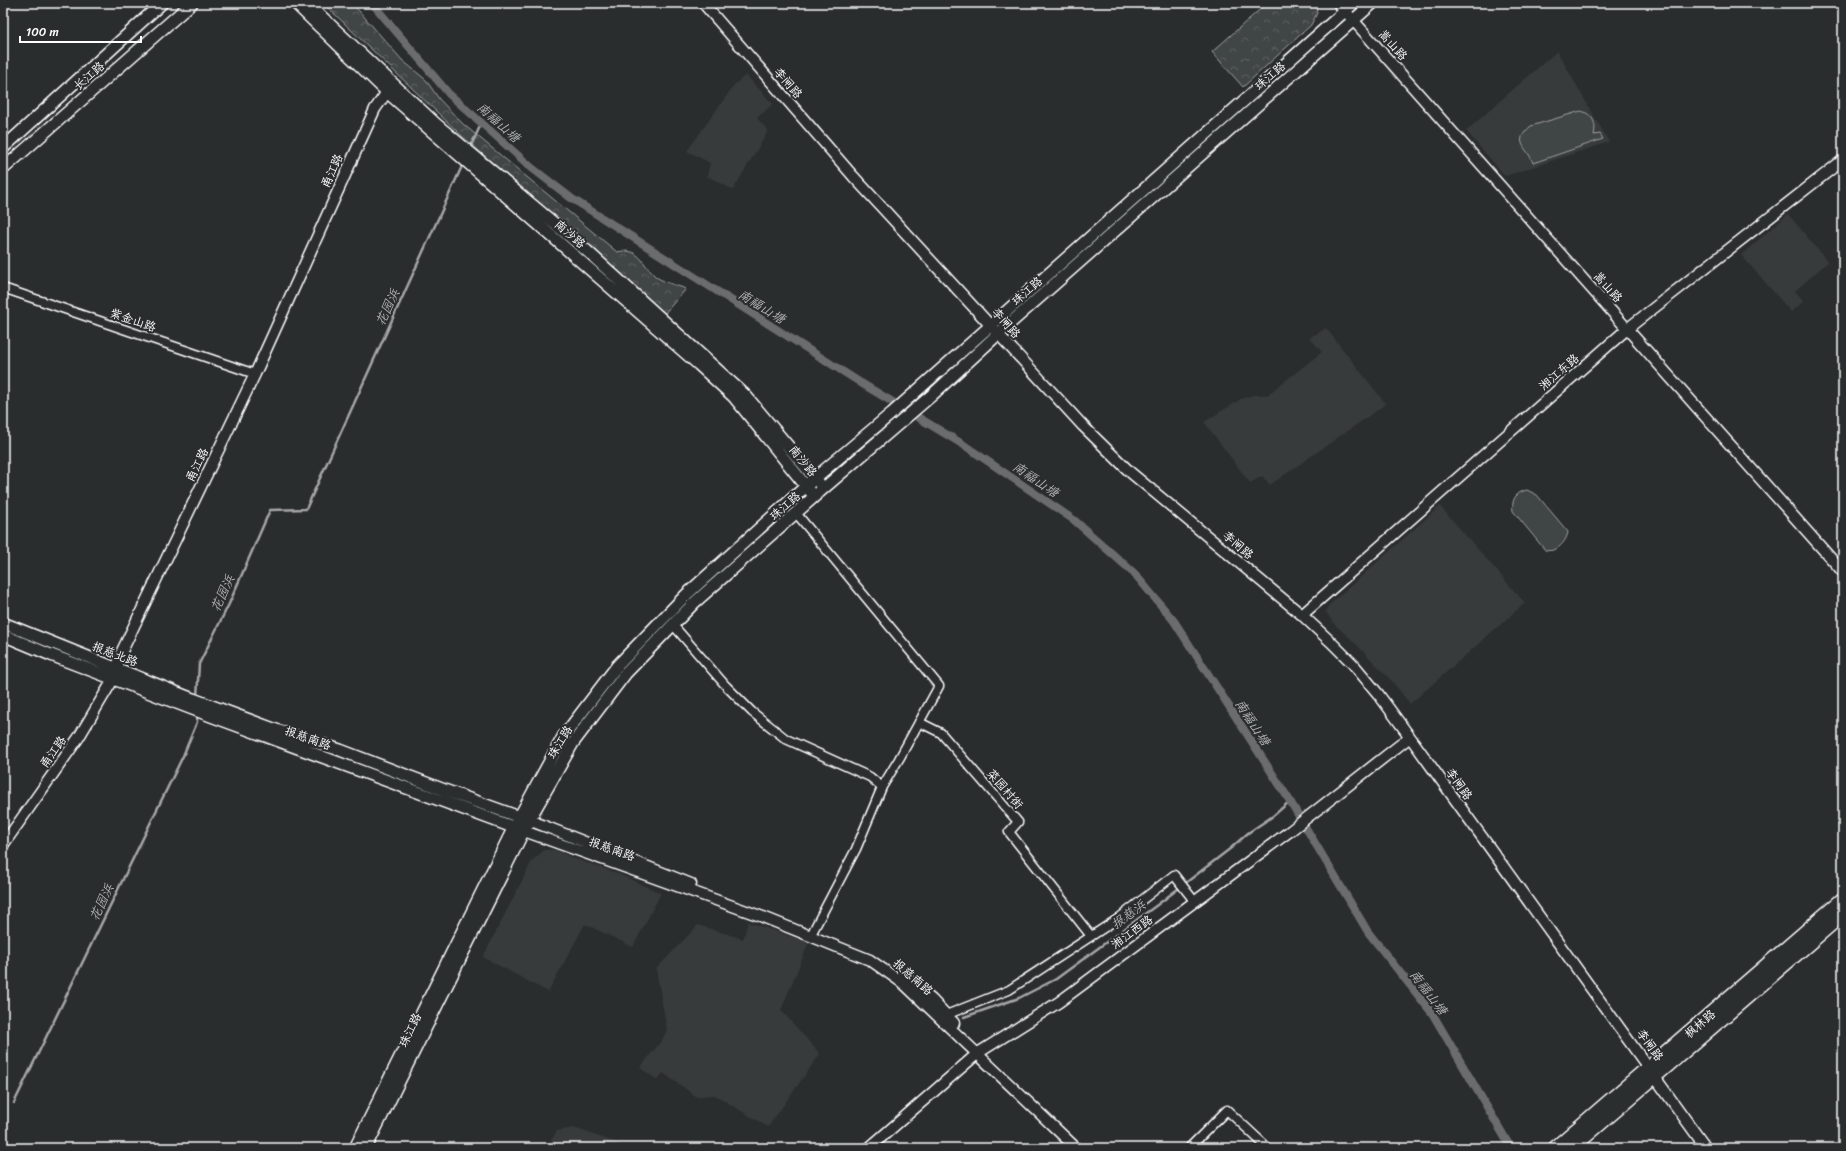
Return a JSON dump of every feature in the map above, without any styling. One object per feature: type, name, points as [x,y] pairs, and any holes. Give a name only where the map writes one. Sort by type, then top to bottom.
[{"type":"main road","name":"长江路","points":[[3,148],[162,3]]},
{"type":"main road","name":"长江路","points":[[3,169],[192,3]]},
{"type":"main road","name":"南沙路","points":[[295,3],[463,152],[734,398],[815,497]]},
{"type":"main road","name":"南沙路","points":[[307,3],[390,88]]},
{"type":"main road","name":"珠江路","points":[[366,1148],[563,737],[617,666],[686,595],[806,486],[892,413],[1341,7],[1354,3]]},
{"type":"main road","name":"珠江路","points":[[524,818],[573,743],[626,673],[694,603],[932,395],[998,334],[1372,3]]},
{"type":"main road","name":"南沙路","points":[[472,161],[587,251],[746,396],[824,488]]},
{"type":"main road","name":"报慈北路","points":[[3,623],[115,673],[215,712]]},
{"type":"main road","name":"报慈北路","points":[[3,635],[51,655],[115,673]]},
{"type":"main road","name":"报慈南路","points":[[215,712],[340,750],[447,791],[524,818]]},
{"type":"main road","name":"报慈南路","points":[[215,712],[519,829]]},
{"type":"main road","name":"珠江路","points":[[355,1148],[519,829]]},
{"type":"main road","name":"枫林路","points":[[1572,1148],[1653,1071],[1843,899]]},
{"type":"main road","name":"枫林路","points":[[1555,1148],[1653,1071],[1843,914]]},
{"type":"street","name":"李闸路","points":[[703,3],[854,176],[1083,426],[1130,472],[1302,615],[1354,665],[1379,695],[1410,737],[1653,1071],[1706,1148]]},
{"type":"street","name":"嵩山路","points":[[1341,7],[1843,572]]},
{"type":"street","name":"甬江路","points":[[3,845],[79,737],[115,673],[122,650],[255,374],[375,109],[390,88]]},
{"type":"street","name":"湘江东路","points":[[1302,615],[1628,329],[1843,160]]},
{"type":"street","name":"紫金山路","points":[[3,288],[255,374]]},
{"type":"street","points":[[796,513],[939,686],[882,787],[856,849],[813,931]]},
{"type":"street","points":[[673,625],[726,686],[752,712],[786,740],[870,777],[882,787]]},
{"type":"street","name":"菜园村街","points":[[920,722],[941,733],[1018,822],[1009,832],[1091,936]]},
{"type":"street","name":"湘江西路","points":[[869,1148],[978,1053],[1058,1002],[1195,902],[1315,812],[1410,737]]},
{"type":"street","name":"报慈南路","points":[[524,818],[607,852],[880,958],[908,979],[946,1015],[971,1042],[978,1053]]},
{"type":"street","name":"报慈南路","points":[[519,829],[763,917],[870,960],[904,984],[1076,1148]]},
{"type":"street","points":[[946,1015],[1009,990],[1119,918],[1174,875],[1195,902]]},
{"type":"street","points":[[1189,1148],[1227,1110],[1268,1148]]},
{"type":"shaded area","points":[[1557,51],[1609,142],[1505,176],[1466,131]]},
{"type":"shaded area","points":[[746,75],[773,104],[757,118],[768,131],[733,190],[707,176],[710,163],[687,151],[735,84]]},
{"type":"shaded area","points":[[1788,214],[1828,262],[1795,291],[1804,301],[1791,312],[1741,255]]},
{"type":"shaded area","points":[[1326,328],[1386,404],[1270,485],[1262,476],[1250,483],[1204,422],[1241,399],[1253,395],[1267,395],[1322,352],[1309,338]]},
{"type":"shaded area","points":[[1440,506],[1525,603],[1410,704],[1391,680],[1335,625],[1326,612],[1328,606]]},
{"type":"shaded area","points":[[544,850],[557,850],[572,858],[614,872],[661,893],[633,947],[585,924],[548,992],[483,957],[532,861]]},
{"type":"shaded area","points":[[748,922],[809,942],[781,1010],[820,1054],[768,1127],[715,1095],[697,1097],[663,1073],[658,1080],[640,1068],[662,1040],[667,1030],[656,969],[698,925],[743,939]]},
{"type":"shaded area","points":[[574,1128],[628,1148],[546,1148],[557,1131]]},
{"type":"green space","points":[[323,3],[352,3],[402,60],[426,80],[439,99],[463,124],[617,252],[624,251],[635,254],[657,277],[686,289],[664,314],[461,135]]},
{"type":"green space","points":[[1267,3],[1315,3],[1317,13],[1311,25],[1243,87],[1212,52]]},
{"type":"green space","points":[[1581,111],[1589,114],[1593,120],[1595,127],[1594,135],[1600,134],[1603,139],[1533,163],[1523,145],[1522,137],[1525,132],[1531,126]]},
{"type":"green space","points":[[1527,490],[1537,495],[1568,532],[1565,540],[1557,549],[1549,551],[1545,550],[1513,511],[1515,497]]},
{"type":"waterway","name":"南福山塘","points":[[372,3],[449,94],[532,168],[571,198],[861,383],[964,445],[1074,520],[1134,573],[1174,621],[1290,801],[1368,932],[1432,1013],[1511,1148]]},
{"type":"waterway","name":"花园浜","points":[[470,148],[482,122]]},
{"type":"waterway","name":"花园浜","points":[[197,697],[199,664],[229,604],[270,510],[306,509],[463,164]]},
{"type":"waterway","name":"花园浜","points":[[14,1103],[183,756],[197,722],[197,714]]},
{"type":"waterway","name":"报慈浜","points":[[964,1017],[1019,998],[1056,979],[1157,905],[1231,848],[1248,833],[1273,816],[1290,801]]}]
